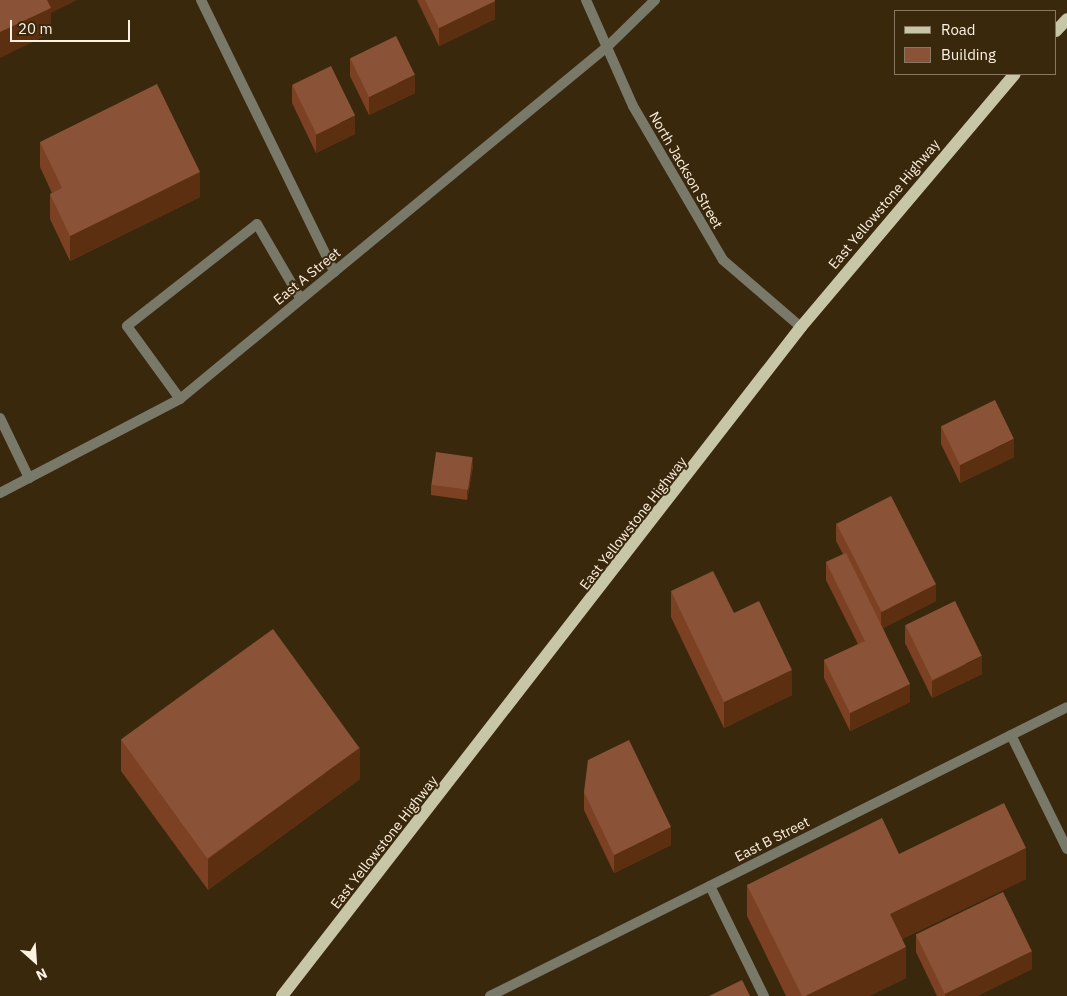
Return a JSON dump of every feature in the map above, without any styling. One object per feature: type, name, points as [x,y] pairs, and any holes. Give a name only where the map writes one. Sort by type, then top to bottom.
[{"type":"main road","points":[[1057,30],[1067,19]]},
{"type":"main road","name":"East Yellowstone Highway","points":[[282,996],[801,327],[1014,75]]},
{"type":"street","points":[[201,0],[334,272]]},
{"type":"street","name":"North Jackson Street","points":[[586,0],[633,106],[723,260],[801,327]]},
{"type":"street","name":"East A Street","points":[[0,492],[180,398],[608,46],[655,0]]},
{"type":"street","points":[[180,398],[127,326],[258,224],[300,298]]},
{"type":"street","points":[[0,418],[29,478]]},
{"type":"street","name":"East B Street","points":[[490,996],[1067,707]]},
{"type":"street","points":[[1011,735],[1067,849]]},
{"type":"street","points":[[710,886],[764,996]]},
{"type":"building","points":[[0,0],[47,0],[51,8],[0,32]]},
{"type":"building","points":[[425,0],[495,0],[495,1],[439,28]]},
{"type":"building","points":[[396,36],[415,75],[369,97],[350,58]]},
{"type":"building","points":[[331,66],[355,115],[316,134],[292,85]]},
{"type":"building","points":[[157,84],[200,172],[70,236],[50,194],[62,188],[40,142]]},
{"type":"building","points":[[995,400],[1014,439],[960,465],[941,426]]},
{"type":"building","points":[[436,452],[473,457],[468,490],[431,485]]},
{"type":"building","points":[[891,496],[936,584],[882,612],[837,524]]},
{"type":"building","points":[[846,553],[910,684],[850,713],[824,660],[865,641],[826,562]]},
{"type":"building","points":[[713,571],[734,613],[759,601],[792,670],[724,702],[671,591]]},
{"type":"building","points":[[955,601],[982,656],[932,680],[906,625]]},
{"type":"building","points":[[273,629],[359,748],[207,858],[121,740]]},
{"type":"building","points":[[629,740],[671,827],[614,855],[584,792],[588,760]]},
{"type":"building","points":[[1004,803],[1026,848],[890,914],[906,947],[802,996],[747,885],[882,818],[899,854]]},
{"type":"building","points":[[1003,892],[1032,951],[945,994],[916,935]]},
{"type":"building","points":[[742,980],[750,996],[709,996]]}]
